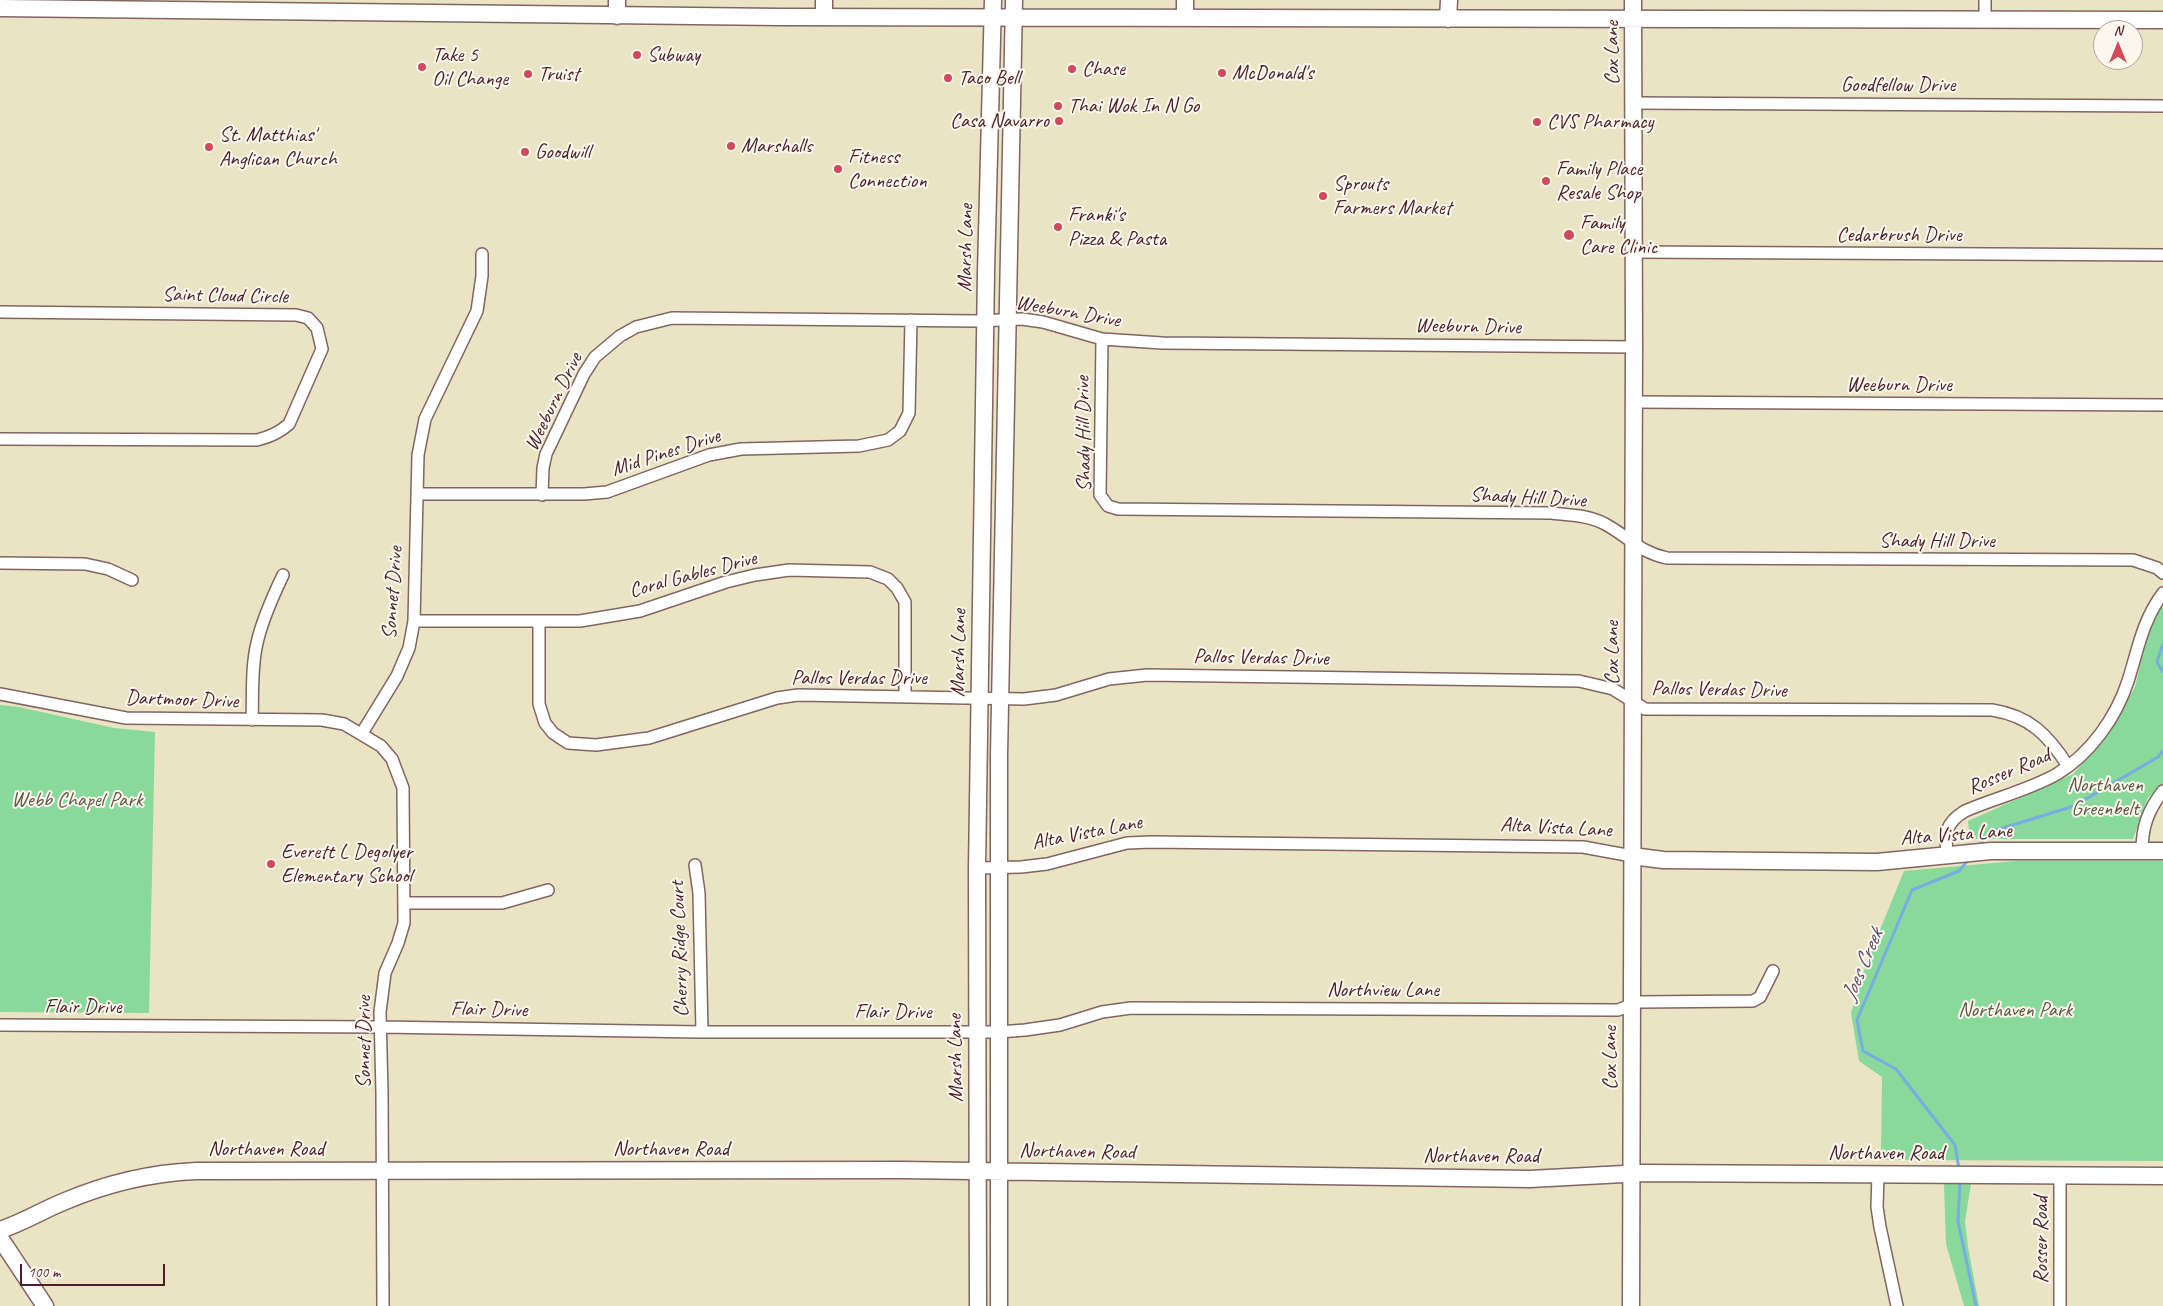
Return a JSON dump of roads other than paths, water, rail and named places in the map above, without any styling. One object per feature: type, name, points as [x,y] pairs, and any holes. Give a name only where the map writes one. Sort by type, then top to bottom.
[{"type":"main road","points":[[824,0],[824,17]]},
{"type":"main road","name":"Marsh Lane","points":[[978,1306],[977,868],[993,0]]},
{"type":"main road","name":"Marsh Lane","points":[[999,1306],[1000,698],[1014,0]]},
{"type":"main road","points":[[1185,0],[1185,17]]},
{"type":"main road","points":[[1448,0],[1448,19]]},
{"type":"main road","name":"Cox Lane","points":[[1631,1306],[1634,0]]},
{"type":"main road","points":[[0,8],[92,4],[617,8],[824,17],[2163,20]]},
{"type":"main road","points":[[989,165],[1010,162]]},
{"type":"main road","name":"Alta Vista Lane","points":[[1632,856],[1663,860],[1877,862],[1991,850],[2163,851]]},
{"type":"main road","name":"Northaven Road","points":[[0,1230],[22,1222],[62,1202],[97,1189],[120,1182],[170,1172],[383,1170],[999,1171],[1530,1179],[1630,1173],[2163,1176]]},
{"type":"main road","points":[[0,1238],[45,1306]]},
{"type":"street","points":[[1985,0],[1985,20]]},
{"type":"street","name":"Goodfellow Drive","points":[[1633,103],[2163,106]]},
{"type":"street","name":"Cedarbrush Drive","points":[[1634,252],[2163,255]]},
{"type":"street","name":"Sonnet Drive","points":[[383,1306],[380,1012],[385,972],[398,943],[404,923],[403,788],[392,759],[381,746],[362,734],[397,676],[409,648],[414,621],[418,454],[425,419],[477,310],[482,276],[482,254]]},
{"type":"street","name":"Saint Cloud Circle","points":[[0,312],[296,315],[308,318],[317,328],[322,349],[289,424],[280,432],[270,437],[257,440],[0,439]]},
{"type":"street","name":"Weeburn Drive","points":[[542,495],[543,468],[546,454],[584,374],[595,357],[620,336],[636,327],[672,318],[986,320],[1007,318],[1044,322],[1102,339],[1162,343],[1634,347]]},
{"type":"street","name":"Mid Pines Drive","points":[[417,494],[542,495],[607,492],[709,455],[741,449],[859,446],[888,440],[900,431],[909,413],[911,320]]},
{"type":"street","name":"Shady Hill Drive","points":[[1102,339],[1100,495],[1108,506],[1118,509],[1565,514],[1589,518],[1604,524],[1634,543],[1644,552],[1667,558],[2132,560],[2157,568],[2163,573]]},
{"type":"street","name":"Weeburn Drive","points":[[1634,402],[2163,405]]},
{"type":"street","points":[[0,563],[85,564],[108,569],[132,580]]},
{"type":"street","name":"Coral Gables Drive","points":[[414,621],[580,621],[640,611],[726,582],[755,575],[788,570],[870,572],[888,579],[897,588],[905,602],[905,696]]},
{"type":"street","points":[[252,720],[253,674],[257,643],[274,594],[283,575]]},
{"type":"street","name":"Rosser Road","points":[[1951,854],[1945,840],[1947,828],[1954,818],[1979,805],[2041,782],[2068,766],[2082,755],[2096,739],[2111,716],[2127,683],[2142,630],[2163,593]]},
{"type":"street","name":"Pallos Verdas Drive","points":[[539,621],[539,704],[545,723],[552,732],[568,743],[596,745],[649,738],[776,698],[798,696],[1024,699],[1056,694],[1109,679],[1147,675],[1579,681],[1613,689],[1645,709],[1992,710],[2029,722],[2047,737],[2068,766]]},
{"type":"street","name":"Dartmoor Drive","points":[[0,694],[126,718],[322,720],[344,724],[362,734]]},
{"type":"street","points":[[2142,851],[2144,825],[2150,808],[2163,792]]},
{"type":"street","name":"Alta Vista Lane","points":[[977,868],[1047,864],[1108,847],[1151,842],[1583,846],[1632,856]]},
{"type":"street","name":"Cherry Ridge Court","points":[[695,865],[699,894],[702,1032]]},
{"type":"street","points":[[404,903],[502,903],[548,890]]},
{"type":"street","name":"Northview Lane","points":[[977,1031],[999,1032],[1060,1025],[1102,1012],[1131,1008],[1618,1010],[1639,1002],[1753,1001],[1760,997],[1773,971]]},
{"type":"street","name":"Flair Drive","points":[[0,1025],[380,1027],[702,1032],[977,1031]]},
{"type":"street","points":[[1878,1174],[1880,1227],[1897,1306]]},
{"type":"street","name":"Rosser Road","points":[[2060,1175],[2060,1306]]},
{"type":"waterway","name":"Joes Creek","points":[[2163,644],[2157,662],[2163,672]]},
{"type":"waterway","name":"Joes Creek","points":[[1978,847],[1990,832],[2074,806],[2158,757],[2163,751]]},
{"type":"waterway","name":"Joes Creek","points":[[1959,1169],[1955,1145],[1896,1069],[1863,1051],[1857,1020],[1912,890],[1959,871],[1968,860]]},
{"type":"waterway","name":"Joes Creek","points":[[1960,1180],[1958,1221],[1976,1306]]},
{"type":"place","name":"Subway","points":[[637,55]]},
{"type":"place","name":"Take 5 Oil Change","points":[[422,67]]},
{"type":"place","name":"Chase","points":[[1072,69]]},
{"type":"place","name":"McDonald's","points":[[1222,73]]},
{"type":"place","name":"Truist","points":[[528,74]]},
{"type":"place","name":"Taco Bell","points":[[948,78]]},
{"type":"place","name":"Thai Wok In N Go","points":[[1058,106]]},
{"type":"place","name":"Casa Navarro","points":[[1059,121]]},
{"type":"place","name":"CVS Pharmacy","points":[[1537,122]]},
{"type":"place","name":"Marshalls","points":[[731,146]]},
{"type":"place","name":"St. Matthias' Anglican Church","points":[[209,147]]},
{"type":"place","name":"Goodwill","points":[[525,152]]},
{"type":"place","name":"Fitness Connection","points":[[838,169]]},
{"type":"place","name":"Family Place Resale Shop","points":[[1546,181]]},
{"type":"place","name":"Sprouts Farmers Market","points":[[1323,196]]},
{"type":"place","name":"Franki's Pizza & Pasta","points":[[1058,227]]},
{"type":"place","name":"Family Care Clinic","points":[[1569,235]]},
{"type":"place","name":"Everett L Degolyer Elementary School","points":[[271,864]]},
{"type":"park label","name":"Northaven Greenbelt","points":[[2105,797]]},
{"type":"park label","name":"Webb Chapel Park","points":[[77,800]]},
{"type":"park label","name":"Northaven Park","points":[[2015,1010]]}]
